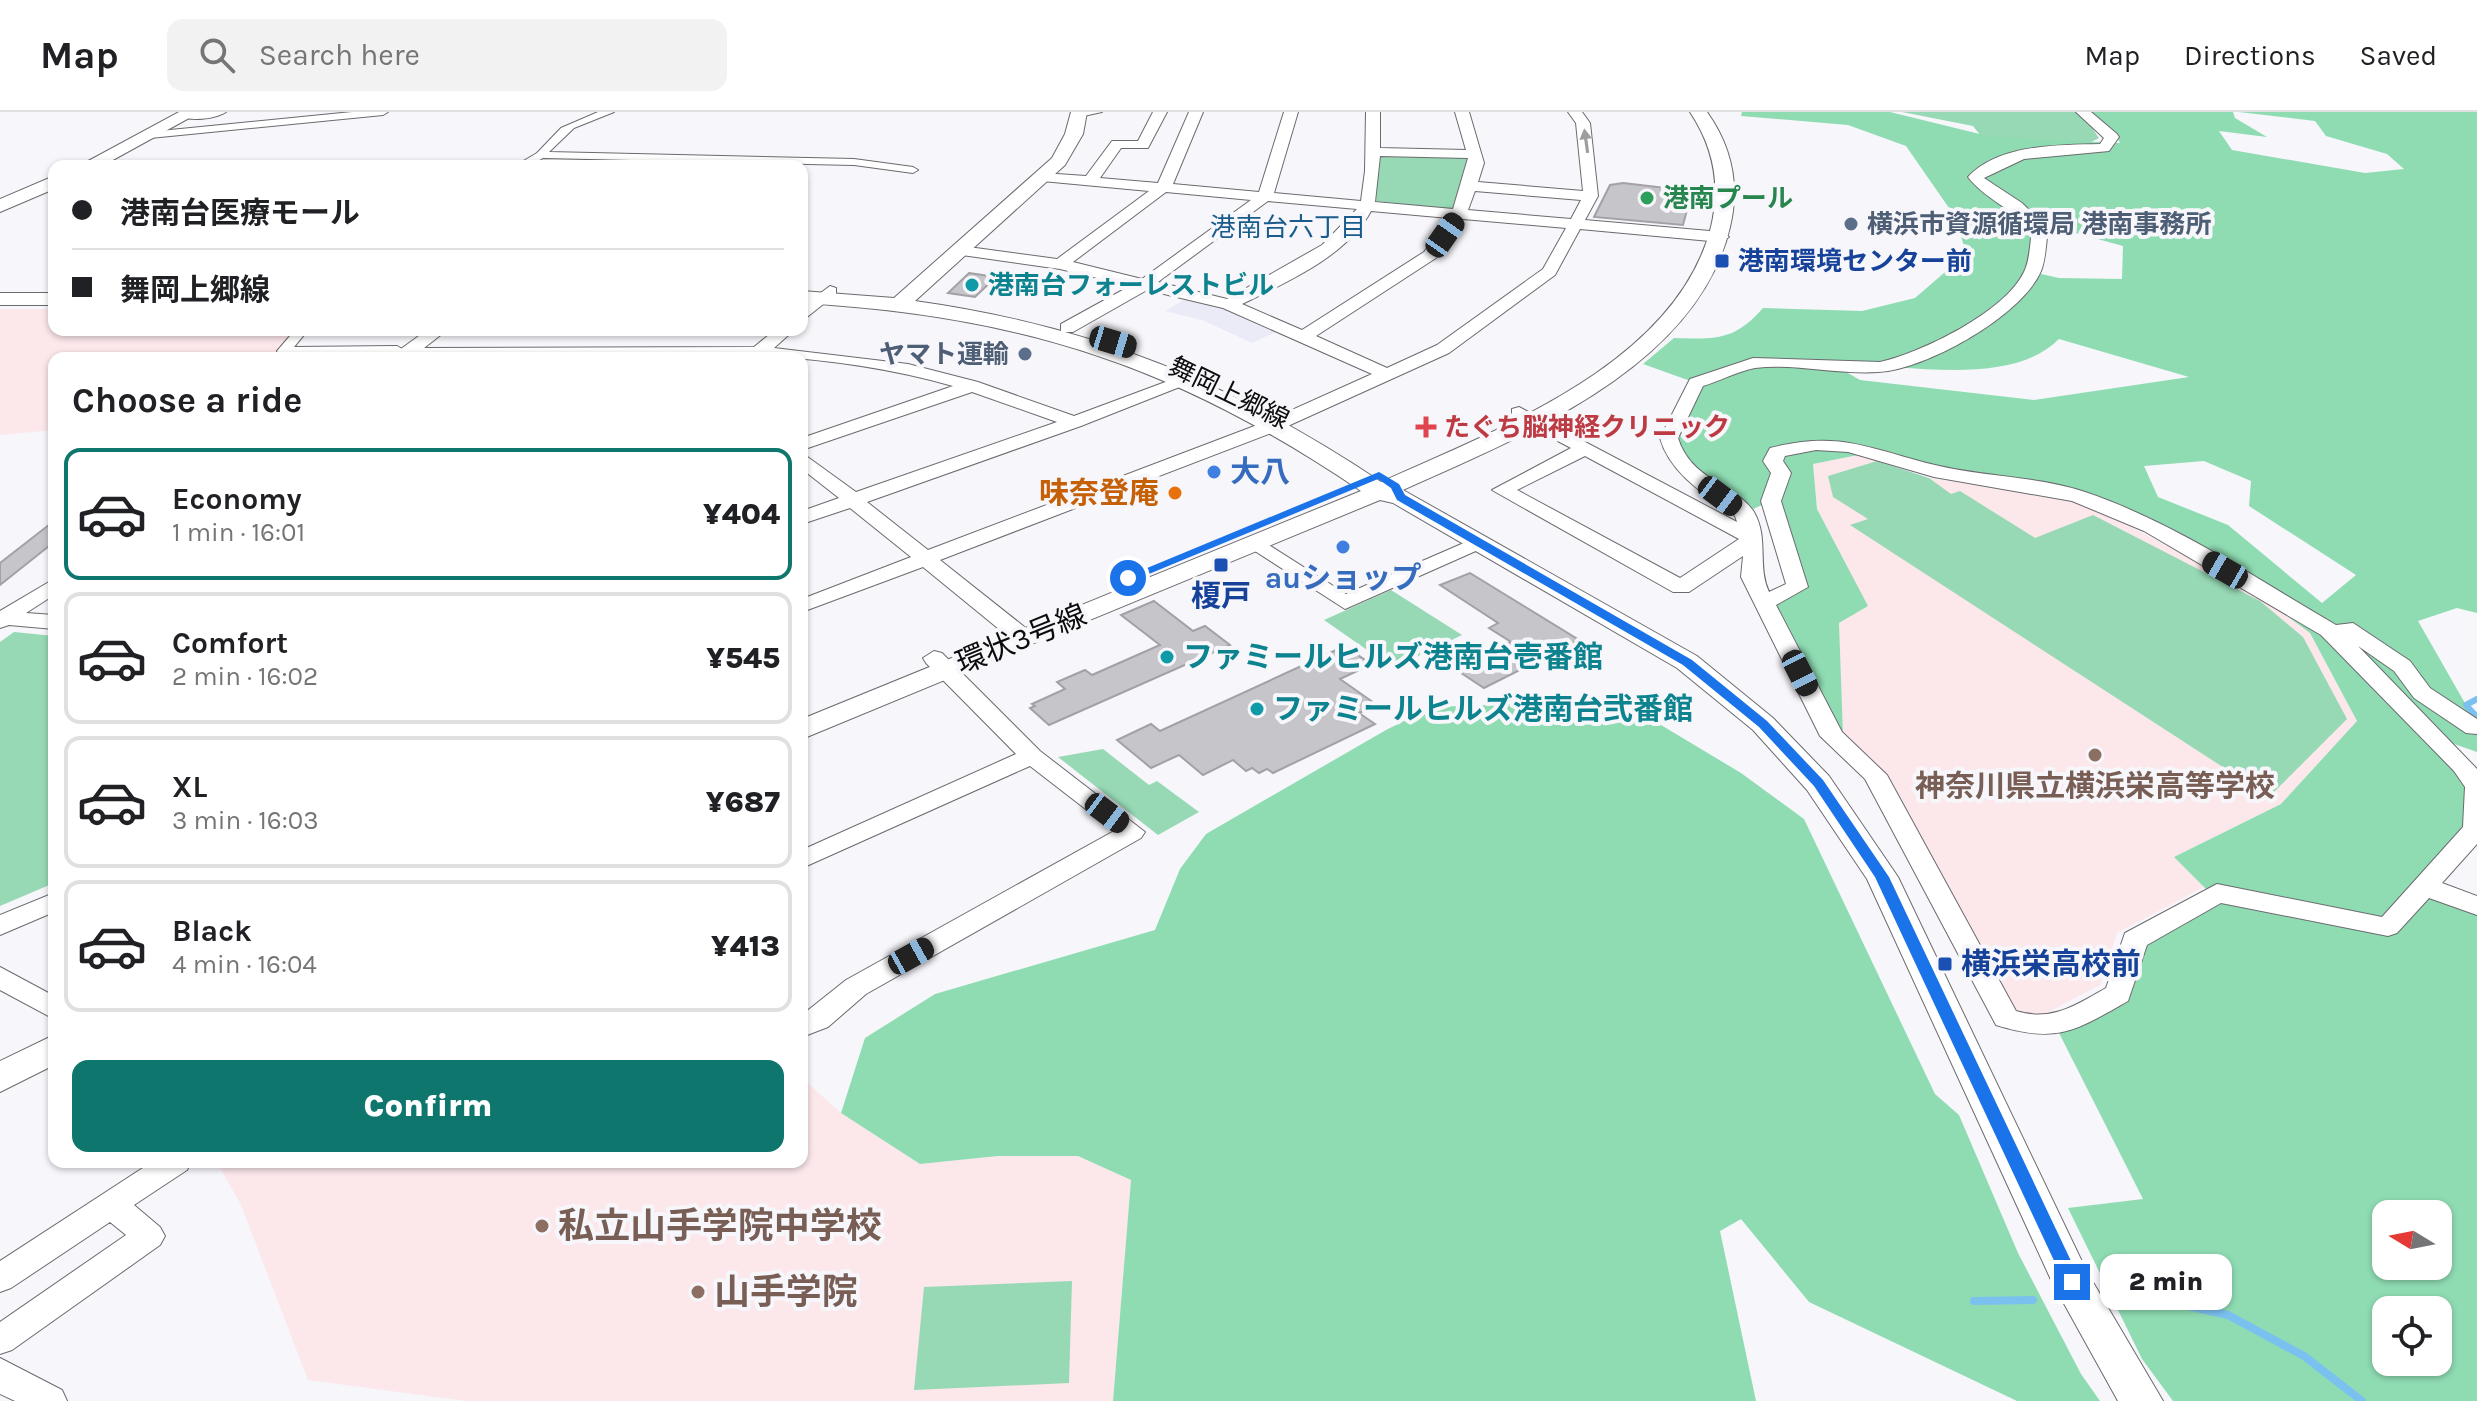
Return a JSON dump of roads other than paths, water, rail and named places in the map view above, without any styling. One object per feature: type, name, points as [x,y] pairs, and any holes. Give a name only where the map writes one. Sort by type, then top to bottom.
[{"type":"street","points":[[100,160],[189,114],[219,112]]},
{"type":"street","points":[[150,135],[383,112]]},
{"type":"street","points":[[533,160],[543,155],[560,133],[609,112]]},
{"type":"street","points":[[903,301],[1042,177],[1068,147],[1079,112],[1095,112]]},
{"type":"street","points":[[1091,180],[1117,144],[1143,145],[1160,112]]},
{"type":"street","points":[[1060,264],[1164,187],[1196,112]]},
{"type":"street","points":[[1067,328],[1145,284],[1265,197],[1291,112]]},
{"type":"street","points":[[1229,304],[1262,288],[1346,234],[1367,206],[1373,112]]},
{"type":"street","points":[[1305,336],[1430,255],[1459,214],[1477,163],[1462,112]]},
{"type":"street","points":[[808,604],[1279,423],[1443,349],[1549,272],[1591,196],[1583,123],[1575,112]]},
{"type":"street","name":"環状3号線","points":[[1682,112],[1699,137],[1709,169],[1714,236]]},
{"type":"street","name":"環状3号線","points":[[1017,632],[1254,544],[1384,487],[1588,388],[1650,340],[1698,286],[1727,188],[1724,168],[1712,134],[1698,112]]},
{"type":"street","points":[[1764,602],[1797,587],[1771,501],[1781,473],[1773,461],[1777,452],[1816,444],[1834,444],[1934,471],[2077,496],[2151,527],[2329,630],[2463,766],[2477,787],[2476,829],[2388,927],[2217,893],[2135,940],[2118,994],[2056,1027],[2030,1027],[2006,1018],[1875,775],[1832,736],[1764,602],[1752,577],[1754,539],[1744,513],[1697,479],[1673,452],[1669,438],[1696,383],[1753,363],[1880,367],[1903,362],[1994,314],[2020,290],[2033,272],[2040,229],[2017,206],[1982,185],[1975,177],[1999,163],[2033,152],[2104,148],[2112,137],[2083,112]]},
{"type":"street","points":[[1372,152],[1475,154]]},
{"type":"street","points":[[543,155],[765,160]]},
{"type":"street","points":[[808,161],[854,162],[913,170]]},
{"type":"street","points":[[1042,177],[1714,236]]},
{"type":"street","points":[[0,206],[48,185]]},
{"type":"street","points":[[1469,186],[1591,196]]},
{"type":"street","points":[[961,251],[1060,264],[1229,304],[1387,374]]},
{"type":"street","points":[[0,292],[48,291]]},
{"type":"street","name":"舞岡上郷線","points":[[819,296],[983,308],[1067,328],[1136,349],[1279,423],[1687,662],[1763,724],[1818,783],[1882,877],[2072,1282],[2141,1401]]},
{"type":"street","points":[[0,299],[48,299]]},
{"type":"street","name":"舞岡上郷線","points":[[903,301],[1059,334],[1194,378]]},
{"type":"street","points":[[297,336],[284,351],[323,352]]},
{"type":"street","points":[[403,352],[428,336]]},
{"type":"street","points":[[760,351],[778,336]]},
{"type":"street","points":[[702,352],[769,352]]},
{"type":"street","points":[[808,356],[883,365],[974,385],[1074,422]]},
{"type":"street","points":[[808,516],[1194,378]]},
{"type":"street","points":[[808,442],[974,385]]},
{"type":"street","points":[[1525,417],[1754,539]]},
{"type":"street","points":[[1584,449],[1502,490],[1681,587],[1754,539]]},
{"type":"street","points":[[808,464],[925,561],[1017,632]]},
{"type":"street","name":"環状3号線","points":[[808,727],[940,664],[1384,487]]},
{"type":"street","points":[[1254,544],[1345,603],[1480,542]]},
{"type":"street","points":[[2,620],[48,589]]},
{"type":"street","points":[[2300,613],[2327,619],[2360,638],[2402,666],[2422,693],[2474,728]]},
{"type":"street","points":[[2,620],[48,622]]},
{"type":"street","points":[[808,1024],[818,1020],[856,987],[1132,832],[1032,756],[940,664]]},
{"type":"street","name":"環状3号線","points":[[808,711],[940,664]]},
{"type":"street","points":[[808,857],[1032,756]]},
{"type":"street","points":[[2423,886],[2477,906]]},
{"type":"street","points":[[0,926],[48,905]]},
{"type":"street","points":[[0,977],[48,1005]]},
{"type":"street","points":[[0,1078],[48,1051]]},
{"type":"street","points":[[0,1099],[48,1073]]},
{"type":"street","points":[[0,1278],[167,1168]]},
{"type":"street","points":[[0,1340],[149,1236],[111,1204]]},
{"type":"street","points":[[1,1385],[50,1401]]},
{"type":"waterway","points":[[2477,699],[2466,705],[2477,717]]},
{"type":"waterway","points":[[2139,1295],[2228,1315],[2304,1356],[2362,1401]]},
{"type":"waterway","points":[[1974,1301],[2033,1300]]},
{"type":"place","name":"港南プール","points":[[1647,198]]},
{"type":"place","name":"横浜市資源循環局 港南事務所","points":[[1851,224]]},
{"type":"place","name":"港南環境センター前","points":[[1722,261]]},
{"type":"place","name":"港南台フォーレストビル","points":[[972,285]]},
{"type":"place","name":"ヤマト運輸","points":[[1025,354]]},
{"type":"place","name":"たぐち脳神経クリニック","points":[[1426,427]]},
{"type":"place","name":"大八","points":[[1214,472]]},
{"type":"place","name":"味奈登庵","points":[[1175,493]]},
{"type":"place","name":"auショップ","points":[[1343,547]]},
{"type":"place","name":"榎戸","points":[[1221,565]]},
{"type":"place","name":"ファミールヒルズ港南台壱番館","points":[[1167,657]]},
{"type":"place","name":"ファミールヒルズ港南台弐番館","points":[[1257,709]]},
{"type":"place","name":"神奈川県立横浜栄高等学校","points":[[2095,755]]},
{"type":"place","name":"横浜栄高校前","points":[[1945,964]]},
{"type":"place","name":"私立山手学院中学校","points":[[542,1226]]},
{"type":"place","name":"山手学院","points":[[698,1292]]},
{"type":"district","name":"港南台六丁目","points":[[1288,227]]}]
